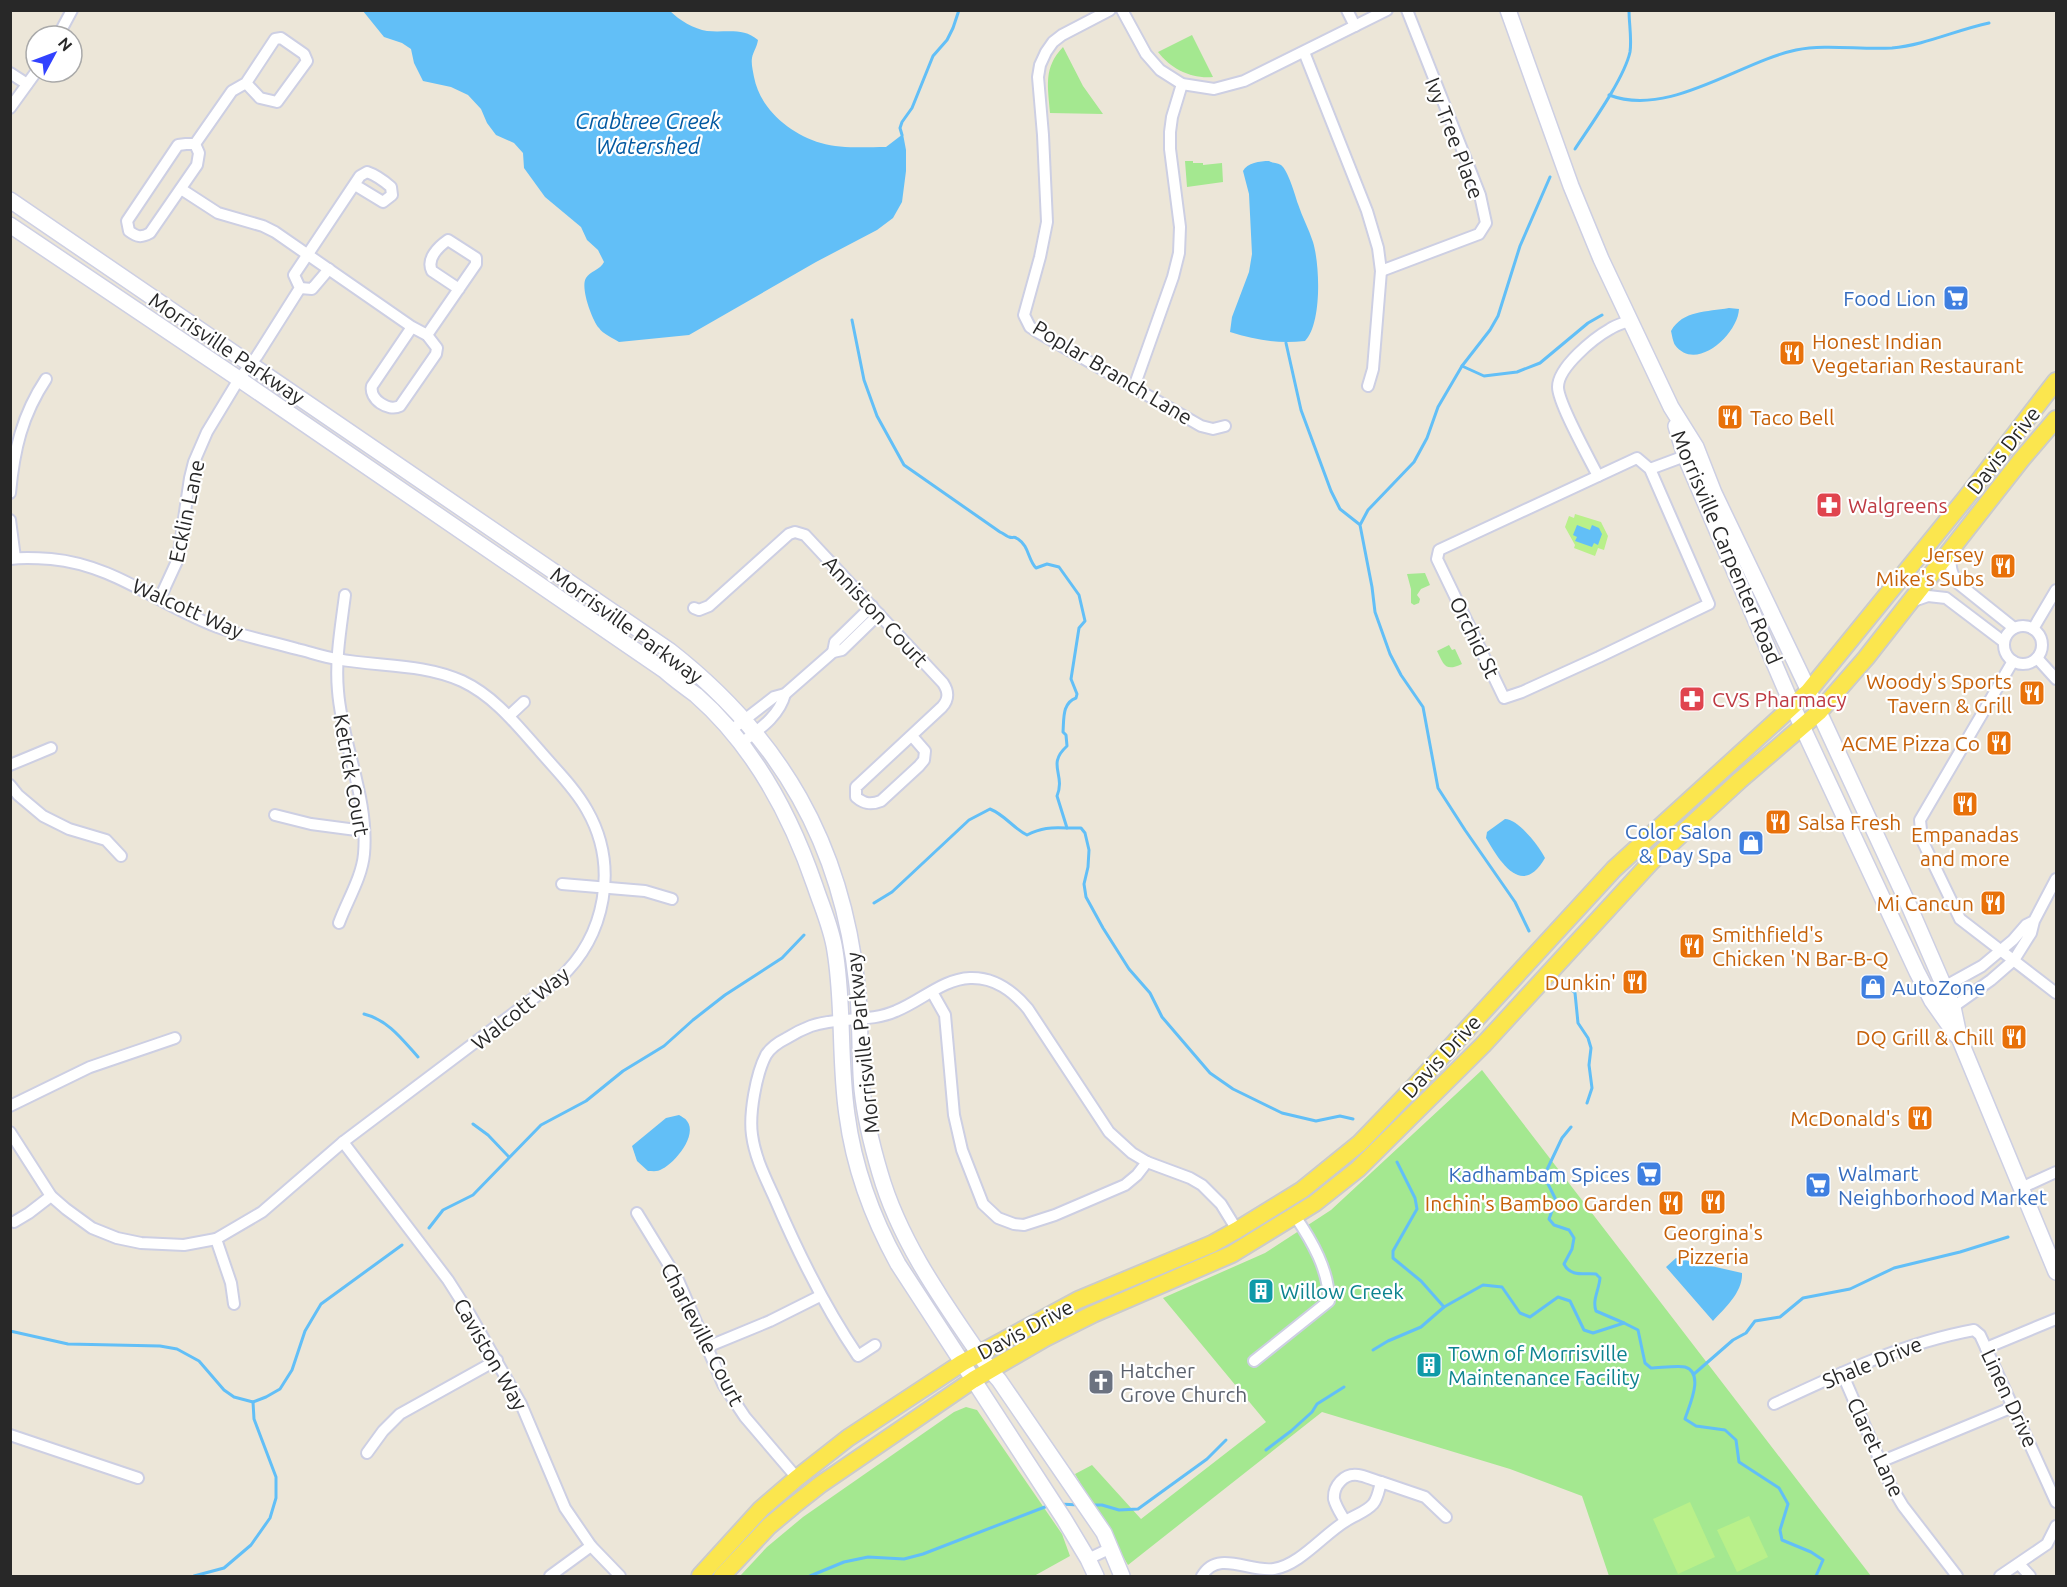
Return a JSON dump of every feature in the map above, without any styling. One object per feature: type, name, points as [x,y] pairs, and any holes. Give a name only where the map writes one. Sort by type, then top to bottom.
[{"type":"main road","name":"Morrisville Carpenter Road","points":[[1508,10],[1578,204],[1608,274],[1671,407],[1696,447],[1714,493],[1910,908],[1953,1007],[1960,1040],[2056,1272]]},
{"type":"main road","name":"Morrisville Parkway","points":[[10,200],[670,651],[709,684],[755,732],[799,797],[836,878],[849,926],[860,1020],[862,1090],[872,1142],[891,1206],[921,1267],[1084,1503],[1112,1548],[1122,1576]]},
{"type":"main road","name":"Morrisville Parkway","points":[[10,225],[664,670],[697,696],[730,731],[781,806],[807,863],[835,950],[842,1020],[846,1113],[862,1183],[876,1222],[962,1363],[1064,1519],[1096,1576]]},
{"type":"main road","name":"Davis Drive","points":[[700,1576],[761,1509],[797,1478],[848,1438],[962,1363],[1078,1300],[1212,1244],[1302,1190],[1360,1143],[1614,869],[1808,692],[1965,499],[2056,381]]},
{"type":"main road","name":"Morrisville Carpenter Road","points":[[1671,407],[1684,456],[1793,707],[1932,1001],[1960,1040]]},
{"type":"main road","name":"Davis Drive","points":[[722,1576],[769,1526],[802,1498],[973,1380],[1045,1338],[1093,1314],[1232,1254],[1334,1190],[1380,1149],[1483,1046],[1651,862],[1740,780],[1819,712],[2056,419]]},
{"type":"street","points":[[64,24],[72,10]]},
{"type":"street","name":"Poplar Branch Lane","points":[[1110,10],[1053,42],[1040,65],[1038,77],[1047,222],[1024,315],[1030,327],[1039,333],[1202,426],[1213,429],[1226,426]]},
{"type":"street","points":[[1122,10],[1153,63],[1168,76],[1182,84],[1214,89],[1231,86],[1388,10]]},
{"type":"street","points":[[1347,10],[1355,26]]},
{"type":"street","name":"Ivy Tree Place","points":[[1381,271],[1479,234],[1486,223],[1479,195],[1407,10]]},
{"type":"street","points":[[195,144],[232,91],[246,83],[275,39],[281,38],[304,54],[307,61],[278,102],[260,98],[246,83]]},
{"type":"street","points":[[1304,52],[1376,236],[1381,271],[1373,369],[1368,386]]},
{"type":"street","points":[[10,73],[24,82]]},
{"type":"street","points":[[10,108],[27,84]]},
{"type":"street","points":[[1134,387],[1173,278],[1179,253],[1180,227],[1170,132],[1182,84]]},
{"type":"street","points":[[195,144],[199,153],[197,165],[150,233],[137,236],[129,231],[127,221],[178,146],[195,144]]},
{"type":"street","points":[[329,268],[312,289],[300,288],[294,275],[355,185]]},
{"type":"street","points":[[181,189],[218,213],[269,229],[427,335],[437,348],[436,354],[400,406],[394,409],[389,408],[373,397],[372,386],[412,327]]},
{"type":"street","points":[[427,335],[459,289],[476,264],[476,258],[448,240],[436,251],[430,261],[430,267],[432,271],[459,289]]},
{"type":"street","name":"Ecklin Lane","points":[[160,598],[178,559],[184,511],[194,462],[216,415],[300,288]]},
{"type":"street","points":[[1598,476],[1562,403],[1558,387],[1561,376],[1588,344],[1612,328],[1631,320]]},
{"type":"street","points":[[10,493],[21,429],[32,400],[46,379]]},
{"type":"street","points":[[1650,469],[1684,456]]},
{"type":"street","name":"Orchid St","points":[[1637,458],[1650,469],[1709,604],[1599,657],[1504,698],[1437,558],[1439,550],[1637,458]]},
{"type":"street","points":[[10,520],[13,558]]},
{"type":"street","name":"Anniston Court","points":[[694,608],[699,610],[710,606],[789,534],[801,532],[811,540],[943,683],[948,693],[946,703],[912,736]]},
{"type":"street","points":[[1951,550],[1950,566],[1959,584],[2014,628]]},
{"type":"street","name":"Walcott Way","points":[[10,1132],[51,1196],[78,1219],[117,1239],[141,1243],[184,1245],[216,1239],[262,1212],[344,1142],[515,1014],[571,969],[587,947],[594,931],[605,887],[601,844],[586,807],[509,716],[481,692],[451,677],[426,670],[337,659],[221,628],[116,576],[87,565],[58,560],[13,558]]},
{"type":"street","points":[[2033,629],[2056,590]]},
{"type":"street","name":"Ketrick Court","points":[[339,923],[364,856],[360,798],[338,690],[337,659],[345,595]]},
{"type":"street","points":[[1910,602],[1928,596],[1946,598],[2004,642]]},
{"type":"street","points":[[730,731],[774,697],[785,694],[833,652],[835,642],[876,610]]},
{"type":"street","points":[[2024,626],[2033,629],[2041,639],[2042,646],[2037,658],[2025,664],[2013,661],[2005,653],[2006,636],[2014,628],[2024,626]]},
{"type":"street","points":[[2037,658],[2056,679]]},
{"type":"street","points":[[2013,661],[1920,820],[1922,840],[1960,919],[2056,993]]},
{"type":"street","points":[[740,744],[779,710],[785,694]]},
{"type":"street","points":[[509,716],[524,702]]},
{"type":"street","points":[[912,736],[925,751],[924,760],[920,766],[880,801],[874,804],[860,801],[856,797],[856,787],[912,736]]},
{"type":"street","points":[[10,765],[51,748]]},
{"type":"street","points":[[10,785],[24,801],[44,816],[69,829],[106,840],[121,856]]},
{"type":"street","points":[[275,815],[311,824],[364,831]]},
{"type":"street","points":[[2034,921],[2026,925],[1982,966],[1944,987],[1932,1001],[1953,1007],[1991,980],[2014,960],[2031,933],[2034,921],[2056,879]]},
{"type":"street","points":[[562,884],[645,891],[672,899]]},
{"type":"street","points":[[876,1345],[858,1356],[820,1296],[761,1167],[752,1134],[752,1114],[761,1068],[767,1054],[772,1047],[813,1025],[842,1020],[860,1020],[897,1011],[946,983],[959,979],[985,979],[998,983],[1017,996],[1028,1009],[1109,1132],[1132,1153],[1147,1162],[1190,1178],[1202,1185],[1221,1204],[1237,1230]]},
{"type":"street","points":[[932,992],[945,1015],[954,1115],[960,1142],[980,1197],[998,1218],[1024,1225],[1055,1215],[1125,1185],[1147,1162]]},
{"type":"street","points":[[10,1106],[90,1067],[175,1038]]},
{"type":"street","name":"Caviston Way","points":[[344,1142],[448,1280],[521,1404],[566,1508],[591,1546],[620,1576]]},
{"type":"street","points":[[2021,1188],[2056,1172]]},
{"type":"street","points":[[14,1222],[29,1214],[51,1196]]},
{"type":"street","name":"Charleville Court","points":[[637,1213],[678,1280],[714,1367],[733,1401],[797,1478]]},
{"type":"street","points":[[1254,1361],[1329,1301],[1329,1289],[1321,1263],[1295,1216]]},
{"type":"street","points":[[216,1239],[231,1283],[234,1304]]},
{"type":"street","points":[[706,1347],[770,1321],[820,1296]]},
{"type":"street","points":[[1986,1348],[2056,1319]]},
{"type":"street","name":"Linen Drive","points":[[1974,1330],[1980,1335],[2056,1502]]},
{"type":"street","name":"Shale Drive","points":[[1774,1404],[1842,1373],[1924,1341],[1974,1330]]},
{"type":"street","points":[[367,1453],[383,1431],[400,1414],[497,1360]]},
{"type":"street","name":"Claret Lane","points":[[1842,1373],[1891,1486],[1958,1576]]},
{"type":"street","points":[[1880,1462],[2013,1407]]},
{"type":"street","points":[[10,1435],[138,1478]]},
{"type":"street","points":[[1345,1521],[1336,1506],[1335,1491],[1342,1479],[1356,1475],[1425,1497],[1446,1517]]},
{"type":"street","points":[[1202,1576],[1214,1564],[1226,1562],[1265,1569],[1284,1566],[1292,1562],[1345,1521],[1373,1505],[1381,1482]]},
{"type":"street","points":[[2000,1576],[2047,1544],[2056,1526]]},
{"type":"street","points":[[550,1576],[591,1546]]},
{"type":"street","points":[[1088,1559],[1112,1548]]},
{"type":"street","points":[[2019,1564],[2030,1576]]},
{"type":"green space","points":[[1192,35],[1213,77],[1182,72],[1158,52]]},
{"type":"green space","points":[[1063,47],[1083,86],[1103,114],[1050,113],[1048,78],[1052,62]]},
{"type":"green space","points":[[1185,161],[1203,163],[1203,165],[1222,163],[1223,182],[1187,187]]},
{"type":"green space","points":[[1575,514],[1601,522],[1608,536],[1604,550],[1598,548],[1595,556],[1574,548],[1575,545],[1565,527],[1569,516],[1574,518]]},
{"type":"green space","points":[[1425,573],[1430,585],[1421,589],[1417,595],[1420,599],[1419,603],[1414,605],[1411,603],[1411,589],[1407,574]]},
{"type":"green space","points":[[1449,645],[1452,650],[1455,649],[1462,664],[1446,666],[1437,651]]},
{"type":"green space","points":[[1482,1070],[1871,1576],[1609,1576],[1582,1496],[1510,1469],[1322,1412],[1128,1565],[1075,1474],[1092,1465],[1141,1519],[1266,1422],[1163,1298],[1265,1253],[1331,1210]]},
{"type":"green space","points":[[966,1407],[977,1410],[1062,1534],[1070,1556],[1034,1576],[740,1576],[767,1547],[803,1517],[954,1412]]},
{"type":"green space","points":[[1690,1502],[1715,1557],[1678,1574],[1653,1519]]},
{"type":"green space","points":[[1749,1516],[1768,1557],[1737,1572],[1717,1530]]},
{"type":"water","name":"Crabtree Creek Watershed","points":[[363,11],[670,11],[687,24],[702,30],[746,33],[758,40],[752,60],[757,89],[770,110],[788,127],[809,139],[845,147],[886,147],[903,134],[906,171],[902,202],[893,218],[877,230],[816,262],[689,335],[619,342],[599,328],[588,303],[586,278],[604,262],[598,250],[587,240],[581,227],[545,197],[524,168],[523,153],[514,143],[496,135],[481,109],[468,95],[451,87],[423,81],[414,63],[411,49],[402,43],[384,37]]},
{"type":"water","points":[[1269,161],[1284,168],[1315,252],[1318,279],[1317,308],[1311,333],[1305,341],[1267,341],[1230,332],[1232,317],[1249,272],[1252,254],[1249,194],[1243,171],[1251,164]]},
{"type":"water","points":[[1729,308],[1739,309],[1737,319],[1724,339],[1714,347],[1704,353],[1694,355],[1684,353],[1675,345],[1671,331],[1682,319],[1696,313]]},
{"type":"water","points":[[1577,525],[1590,530],[1592,525],[1599,528],[1602,534],[1598,545],[1594,543],[1592,547],[1575,541],[1577,537],[1573,535]]},
{"type":"water","points":[[1505,819],[1522,828],[1545,858],[1536,870],[1528,875],[1520,876],[1512,872],[1498,857],[1486,838],[1487,832]]},
{"type":"water","points":[[679,1115],[690,1127],[690,1134],[684,1148],[667,1166],[659,1171],[648,1171],[637,1161],[632,1146],[666,1118]]},
{"type":"water","points":[[1676,1258],[1742,1273],[1740,1287],[1713,1321],[1666,1267]]},
{"type":"waterway","points":[[902,135],[900,128],[902,122],[912,108],[933,56],[947,40],[959,10]]},
{"type":"waterway","points":[[1575,149],[1606,102],[1627,63],[1631,47],[1629,10]]},
{"type":"waterway","points":[[1609,95],[1632,100],[1656,99],[1704,86],[1751,65],[1796,50],[1820,47],[1892,48],[1928,41],[1989,23]]},
{"type":"waterway","points":[[1529,931],[1515,902],[1438,788],[1423,707],[1390,654],[1375,612],[1360,525],[1368,510],[1414,462],[1427,438],[1438,407],[1462,366],[1498,316],[1520,246],[1550,177]]},
{"type":"waterway","points":[[1462,366],[1484,376],[1517,372],[1540,363],[1588,323],[1602,315]]},
{"type":"waterway","points":[[852,320],[864,380],[877,416],[904,465],[1000,532],[1022,542],[1036,568],[1047,564],[1059,567],[1079,595],[1085,621],[1079,628],[1071,679],[1077,694],[1076,698],[1068,704],[1065,712],[1063,732],[1066,735],[1067,746],[1058,759],[1057,796],[1067,828],[1081,828],[1085,833],[1089,850],[1084,884],[1086,897],[1103,928],[1129,969],[1150,993],[1162,1017],[1210,1073],[1233,1089],[1282,1113],[1316,1121],[1340,1116],[1353,1119]]},
{"type":"waterway","points":[[1286,343],[1301,410],[1331,491],[1340,509],[1359,524]]},
{"type":"waterway","points":[[874,903],[892,892],[969,820],[990,809],[1027,835],[1046,828],[1067,828]]},
{"type":"waterway","points":[[429,1228],[443,1210],[473,1195],[541,1125],[586,1101],[623,1071],[664,1046],[725,995],[782,958],[804,935]]},
{"type":"waterway","points":[[1568,986],[1575,993],[1578,1023],[1588,1038],[1591,1048],[1589,1065],[1592,1088],[1587,1103]]},
{"type":"waterway","points":[[364,1014],[387,1025],[418,1057]]},
{"type":"waterway","points":[[473,1124],[488,1135],[509,1157]]},
{"type":"waterway","points":[[1571,1127],[1562,1138],[1544,1176],[1556,1200],[1549,1219],[1554,1225],[1569,1230],[1574,1238],[1572,1249],[1564,1264],[1567,1268],[1574,1273],[1596,1274],[1600,1278],[1595,1299],[1596,1311],[1624,1323]]},
{"type":"waterway","points":[[1397,1162],[1415,1198],[1417,1209],[1393,1251],[1393,1258],[1421,1281],[1444,1307],[1483,1285],[1502,1287],[1520,1313],[1530,1317],[1558,1297],[1570,1301],[1584,1330],[1593,1333],[1624,1323],[1638,1330],[1645,1363],[1651,1368],[1673,1366],[1691,1370],[1695,1383],[1685,1419],[1696,1426],[1725,1430],[1736,1440],[1739,1462],[1779,1488],[1788,1504],[1780,1530],[1782,1540],[1811,1552],[1823,1560],[1816,1576]]},
{"type":"waterway","points":[[1694,1374],[1733,1340],[1746,1333],[1755,1321],[1780,1317],[1803,1298],[1850,1289],[1894,1268],[1960,1252],[2008,1237]]},
{"type":"waterway","points":[[10,1331],[68,1344],[160,1346],[177,1349],[199,1361],[224,1390],[234,1397],[253,1402],[280,1389],[292,1370],[305,1331],[321,1304],[402,1245]]},
{"type":"waterway","points":[[1373,1350],[1421,1327],[1444,1307]]},
{"type":"waterway","points":[[1266,1450],[1291,1431],[1312,1412],[1317,1404],[1344,1387]]},
{"type":"waterway","points":[[194,1576],[224,1568],[251,1545],[270,1518],[276,1498],[276,1477],[254,1419],[253,1402]]},
{"type":"waterway","points":[[1092,1505],[1102,1505],[1119,1510],[1138,1509],[1207,1459],[1226,1440]]},
{"type":"waterway","points":[[1059,1504],[1080,1505]]},
{"type":"waterway","points":[[810,1576],[844,1562],[868,1557],[904,1559],[923,1554],[1050,1505]]},
{"type":"place","name":"Food Lion","points":[[1956,298]]},
{"type":"place","name":"Honest Indian Vegetarian Restaurant","points":[[1792,353]]},
{"type":"place","name":"Taco Bell","points":[[1730,417]]},
{"type":"place","name":"Walgreens","points":[[1829,505]]},
{"type":"place","name":"Jersey Mike's Subs","points":[[2003,566]]},
{"type":"place","name":"Woody's Sports Tavern & Grill","points":[[2032,693]]},
{"type":"place","name":"CVS Pharmacy","points":[[1692,699]]},
{"type":"place","name":"ACME Pizza Co","points":[[1999,743]]},
{"type":"place","name":"Empanadas and more","points":[[1965,804]]},
{"type":"place","name":"Salsa Fresh","points":[[1778,822]]},
{"type":"place","name":"Color Salon & Day Spa","points":[[1751,843]]},
{"type":"place","name":"Mi Cancun","points":[[1993,903]]},
{"type":"place","name":"Smithfield's Chicken 'N Bar-B-Q","points":[[1692,946]]},
{"type":"place","name":"Dunkin'","points":[[1635,982]]},
{"type":"place","name":"AutoZone","points":[[1873,987]]},
{"type":"place","name":"DQ Grill & Chill","points":[[2014,1037]]},
{"type":"place","name":"McDonald's","points":[[1920,1118]]},
{"type":"place","name":"Kadhambam Spices","points":[[1649,1174]]},
{"type":"place","name":"Walmart Neighborhood Market","points":[[1818,1185]]},
{"type":"place","name":"Georgina's Pizzeria","points":[[1713,1202]]},
{"type":"place","name":"Inchin's Bamboo Garden","points":[[1671,1203]]},
{"type":"place","name":"Willow Creek","points":[[1261,1291]]},
{"type":"place","name":"Town of Morrisville Maintenance Facility","points":[[1429,1365]]},
{"type":"place","name":"Hatcher Grove Church","points":[[1101,1382]]}]
